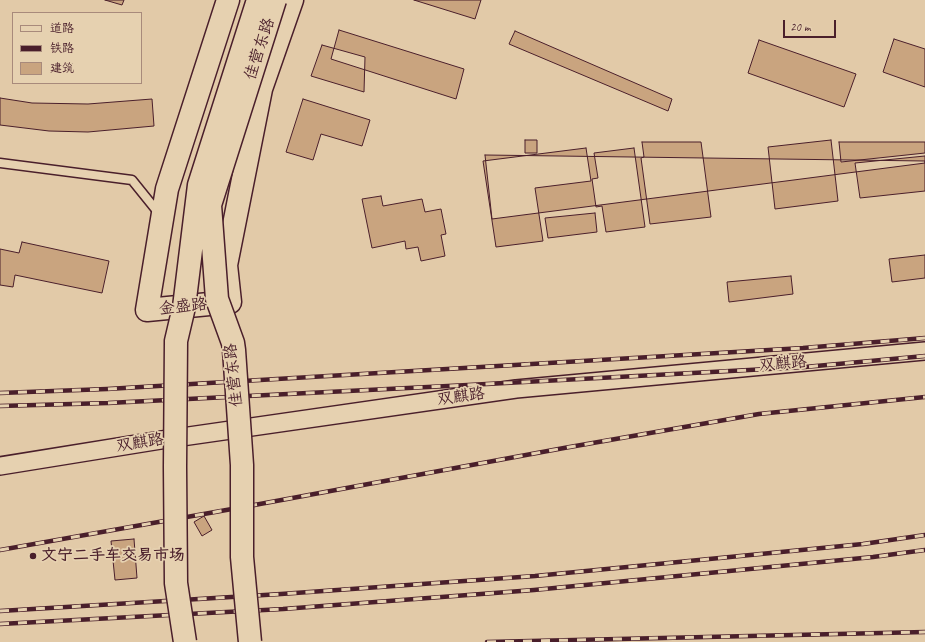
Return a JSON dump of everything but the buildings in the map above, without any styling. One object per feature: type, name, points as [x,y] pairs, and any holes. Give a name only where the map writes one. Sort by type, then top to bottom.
[{"type":"street","name":"金盛路","points":[[228,0],[167,189],[147,310],[230,302],[226,265],[261,89],[292,0]]},
{"type":"street","points":[[185,642],[176,583],[176,341],[184,307],[199,185],[258,0]]},
{"type":"street","name":"佳营东路","points":[[250,642],[242,558],[242,465],[233,343],[217,299],[210,205],[275,0]]},
{"type":"street","name":"双麒路","points":[[0,466],[175,438],[516,389],[925,351]]},
{"type":"lane","points":[[0,163],[132,180],[156,211],[164,206]]},
{"type":"railway","points":[[0,393],[107,389],[803,348],[925,338]]},
{"type":"railway","points":[[0,406],[108,403],[805,367],[925,356]]},
{"type":"railway","points":[[0,550],[759,414],[925,397]]},
{"type":"railway","points":[[0,611],[281,594],[535,576],[863,544],[925,535]]},
{"type":"railway","points":[[0,624],[283,609],[534,590],[873,557],[925,550]]},
{"type":"railway","points":[[487,642],[925,632]]},
{"type":"place","name":"文宁二手车交易市场","points":[[33,556]]}]
